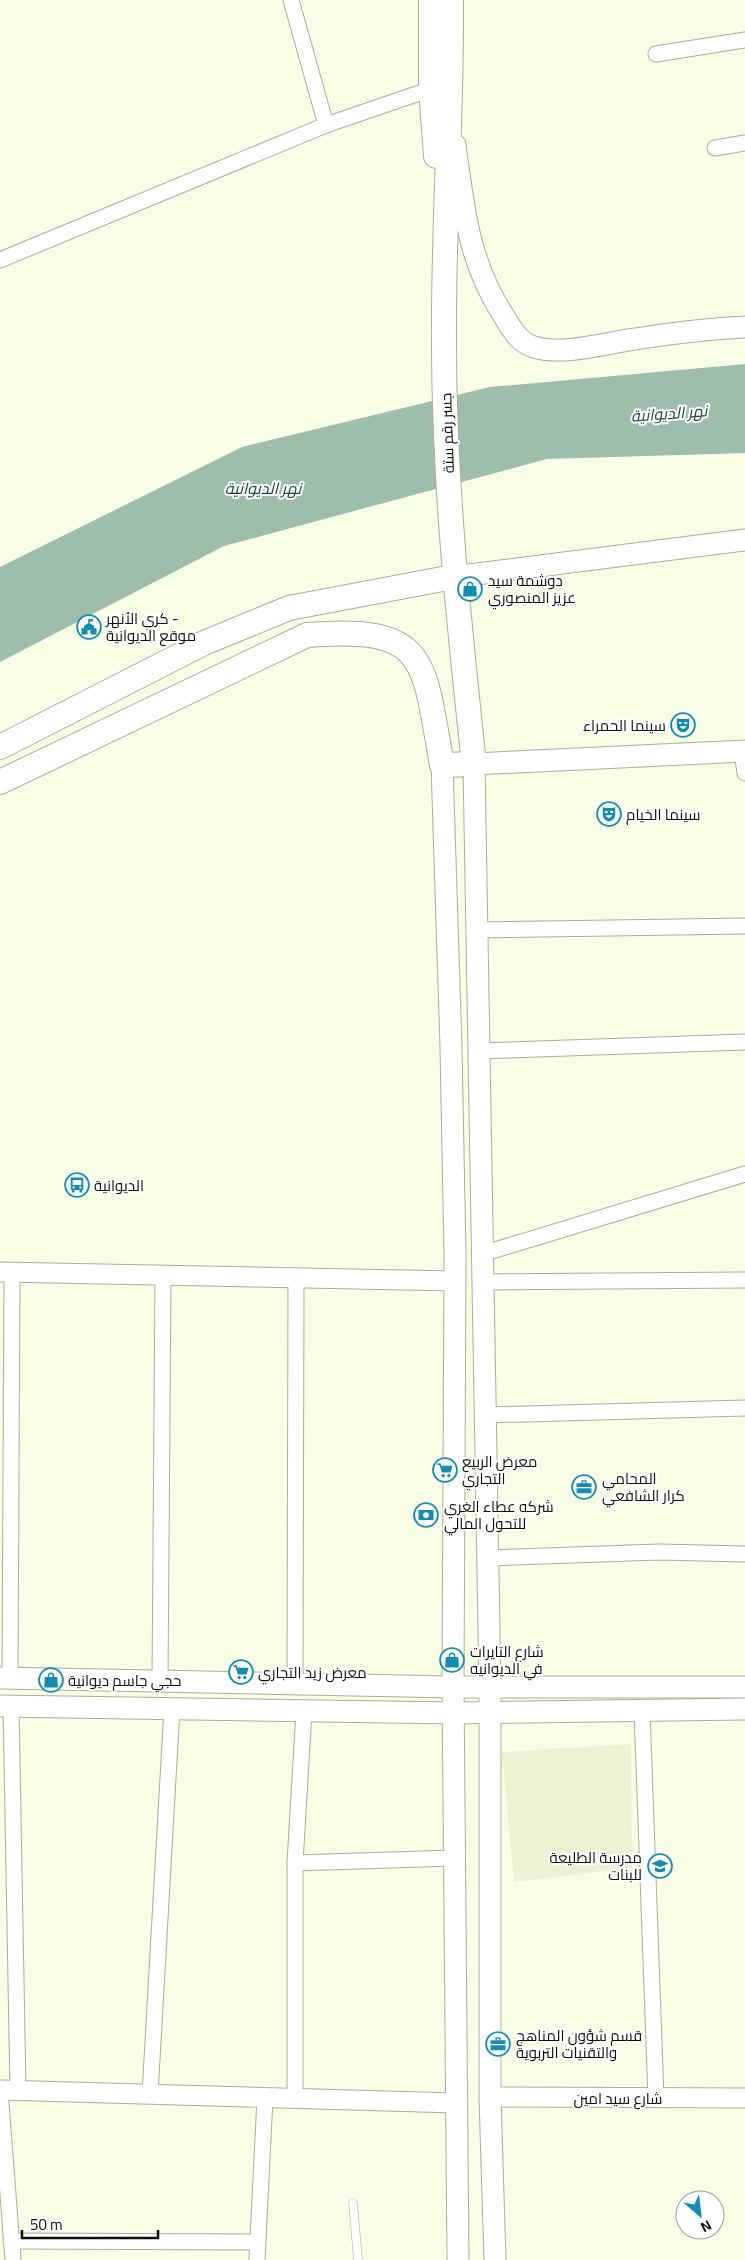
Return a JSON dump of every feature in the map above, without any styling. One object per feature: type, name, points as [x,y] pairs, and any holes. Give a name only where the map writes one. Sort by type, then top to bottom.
[{"type":"main road","points":[[431,0],[431,89],[445,263]]},
{"type":"main road","points":[[445,263],[451,111],[451,0]]},
{"type":"main road","points":[[451,111],[472,251],[498,307],[514,332],[527,344],[551,350],[569,349],[669,334],[745,327]]},
{"type":"main road","name":"جسر رقم ستة","points":[[445,263],[444,344],[453,576],[474,764]]},
{"type":"main road","points":[[0,747],[204,643],[289,608],[453,576],[745,540]]},
{"type":"main road","points":[[0,782],[55,754],[307,635],[346,632],[374,634],[394,640],[412,652],[428,685],[442,765],[452,1047],[455,1281],[453,1713],[458,2260]]},
{"type":"main road","points":[[42,726],[55,754]]},
{"type":"main road","points":[[442,765],[744,752]]},
{"type":"main road","points":[[474,764],[490,1687],[490,2098],[495,2260]]},
{"type":"main road","points":[[5,1678],[453,1688],[745,1687]]},
{"type":"main road","points":[[5,1706],[453,1713],[745,1709]]},
{"type":"street","points":[[291,0],[326,125]]},
{"type":"street","points":[[656,54],[745,40]]},
{"type":"street","points":[[0,260],[326,125],[431,89]]},
{"type":"street","points":[[715,148],[745,143]]},
{"type":"street","points":[[744,752],[745,773]]},
{"type":"street","points":[[477,930],[745,926]]},
{"type":"street","points":[[479,1051],[745,1042]]},
{"type":"street","points":[[482,1254],[745,1174]]},
{"type":"street","points":[[5,1678],[6,1272],[455,1281]]},
{"type":"street","points":[[160,1682],[163,1276]]},
{"type":"street","points":[[295,1684],[296,1279]]},
{"type":"street","points":[[483,1282],[745,1280]]},
{"type":"street","points":[[485,1415],[745,1408]]},
{"type":"street","points":[[488,1558],[659,1552],[745,1554]]},
{"type":"street","points":[[5,1706],[9,2090],[5,2218],[11,2241],[13,2260]]},
{"type":"street","points":[[150,2094],[172,1708]]},
{"type":"street","points":[[295,2099],[295,1863],[304,1710]]},
{"type":"street","points":[[642,1711],[656,2098]]},
{"type":"street","points":[[295,1863],[454,1858]]},
{"type":"street","points":[[9,2090],[456,2103]]},
{"type":"street","points":[[257,2260],[266,2098]]},
{"type":"street","name":"شارع سيد امين","points":[[490,2098],[745,2098]]},
{"type":"street","points":[[11,2241],[257,2242]]},
{"type":"lane","points":[[353,2203],[358,2260]]},
{"type":"shaded area","points":[[631,1744],[632,1868],[514,1882],[502,1752]]},
{"type":"water","name":"نهر الديوانية","points":[[745,364],[745,453],[547,459],[224,546],[0,662],[0,567],[242,447],[490,387]]},
{"type":"place","name":"دوشمة سيد عزيز المنصوري","points":[[470,589]]},
{"type":"place","name":"كري الأنهر - موقع الديوانية","points":[[89,627]]},
{"type":"place","name":"سينما الحمراء","points":[[683,725]]},
{"type":"place","name":"سينما الخيام","points":[[609,814]]},
{"type":"place","name":"الديوانية","points":[[77,1185]]},
{"type":"place","name":"معرض الربيع التجاري","points":[[445,1470]]},
{"type":"place","name":"المحامي كرار الشافعي","points":[[584,1487]]},
{"type":"place","name":"شركه عطاء الغري للتحول المالي","points":[[426,1515]]},
{"type":"place","name":"شارع التايرات في الديوانيه","points":[[452,1660]]},
{"type":"place","name":"معرض زيد التجاري","points":[[241,1672]]},
{"type":"place","name":"حجي جاسم ديوانية","points":[[51,1680]]},
{"type":"place","name":"مدرسة الطليعة للبنات","points":[[660,1866]]},
{"type":"place","name":"قسم شؤون المناهج والتقنيات التربوية","points":[[498,2044]]}]
